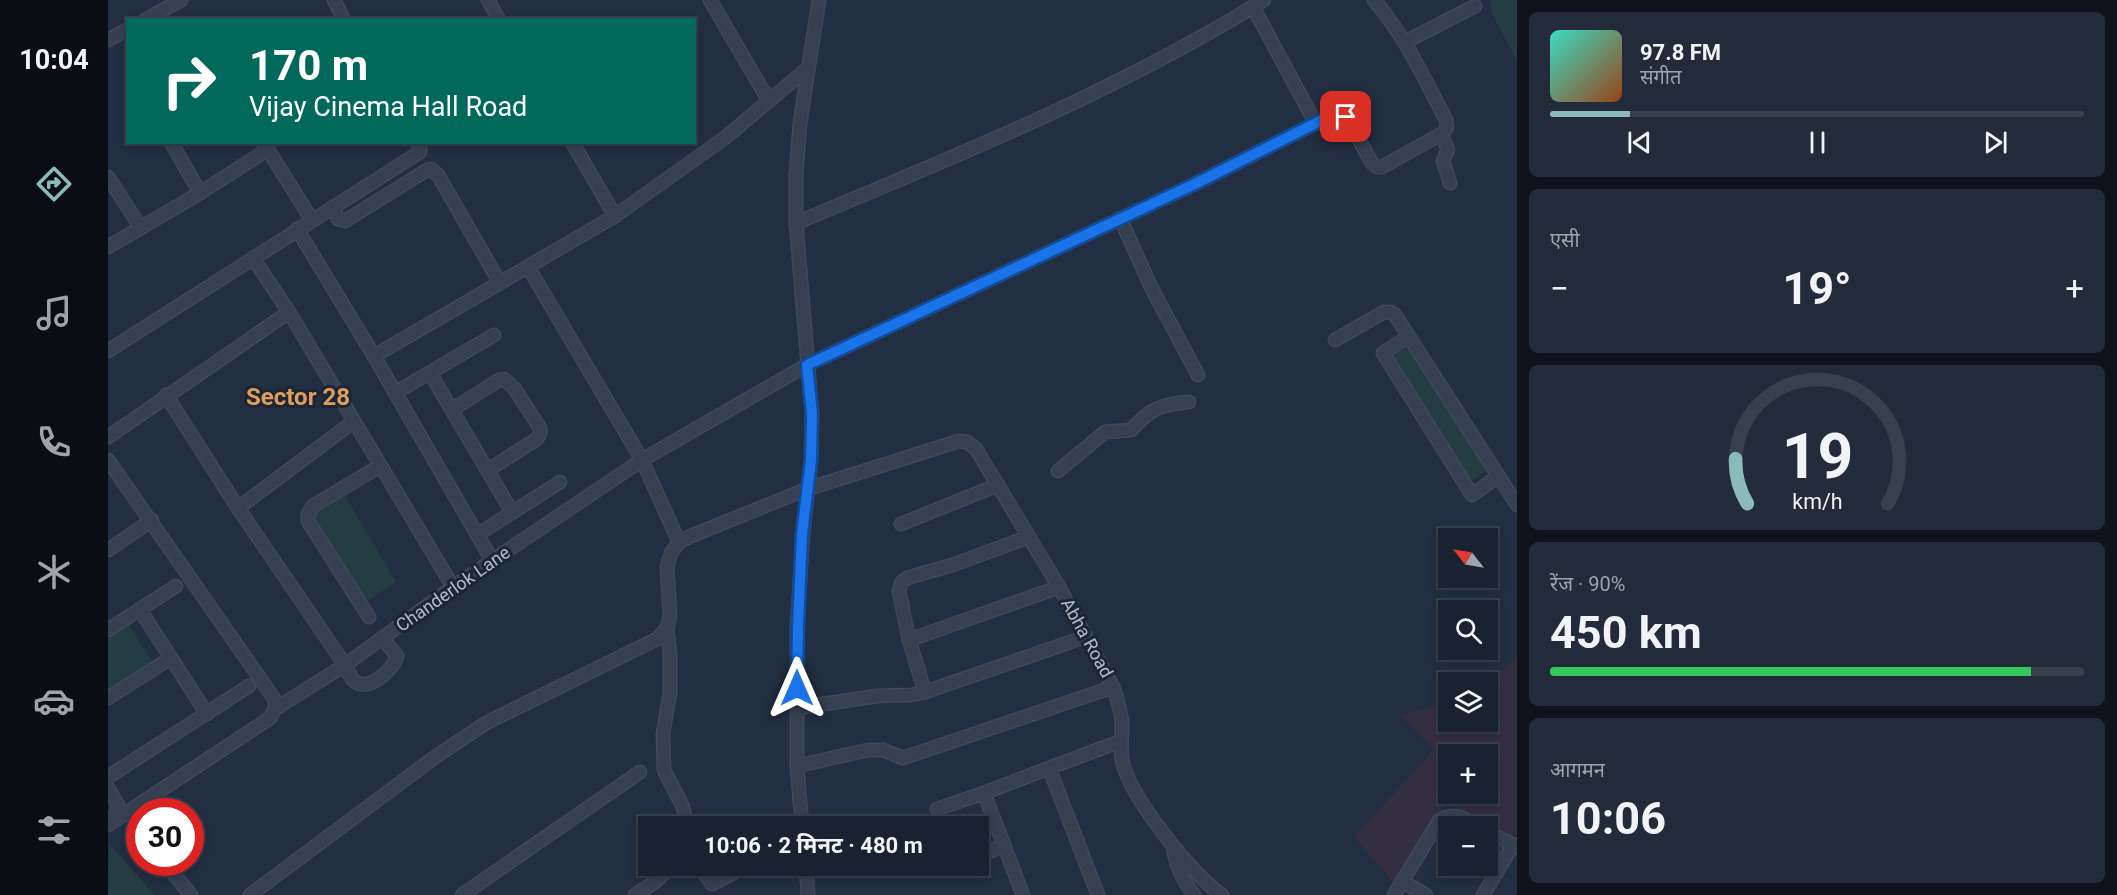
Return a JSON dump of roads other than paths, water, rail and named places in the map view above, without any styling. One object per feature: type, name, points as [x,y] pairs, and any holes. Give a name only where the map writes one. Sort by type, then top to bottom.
[{"type":"street","points":[[149,18],[181,0]]},
{"type":"street","points":[[334,0],[343,18]]},
{"type":"street","points":[[488,0],[498,18]]},
{"type":"street","points":[[710,0],[769,101]]},
{"type":"street","points":[[801,816],[797,766],[798,626],[812,414],[796,223],[796,174],[800,123],[819,0]]},
{"type":"street","points":[[796,223],[950,158],[1116,83],[1264,0]]},
{"type":"street","points":[[1374,0],[1405,42],[1446,120],[1444,131],[1449,149],[1443,162],[1450,183]]},
{"type":"street","points":[[1405,42],[1475,6]]},
{"type":"street","points":[[1252,7],[1316,124]]},
{"type":"street","points":[[108,40],[126,30]]},
{"type":"street","points":[[374,356],[615,216],[726,136],[808,68]]},
{"type":"street","name":"Chanderlok Lane","points":[[108,825],[270,718],[275,710],[345,665],[453,587],[642,460],[807,365],[1207,178],[1336,113],[1342,113],[1372,163],[1377,167],[1382,167],[1444,131]]},
{"type":"street","points":[[172,144],[200,193]]},
{"type":"street","points":[[108,351],[420,152],[418,144]]},
{"type":"street","points":[[573,144],[615,216]]},
{"type":"street","points":[[108,247],[200,193],[265,146],[312,220]]},
{"type":"street","points":[[333,207],[338,219],[345,221],[431,169],[438,175],[500,283]]},
{"type":"street","points":[[108,177],[141,228]]},
{"type":"street","points":[[1120,218],[1152,289],[1198,375]]},
{"type":"street","points":[[297,230],[374,356],[493,562]]},
{"type":"street","points":[[253,258],[289,312],[453,587]]},
{"type":"street","points":[[528,267],[642,460],[679,542]]},
{"type":"street","points":[[108,437],[289,312]]},
{"type":"street","points":[[1335,340],[1384,312],[1395,315],[1517,505]]},
{"type":"street","points":[[395,393],[495,335]]},
{"type":"street","points":[[1408,337],[1383,353],[1472,495],[1497,477]]},
{"type":"street","points":[[430,373],[512,512]]},
{"type":"street","points":[[453,410],[504,379],[514,388],[540,428],[537,439],[488,470]]},
{"type":"street","points":[[166,395],[238,508],[353,680],[359,684],[368,684],[390,671],[395,664],[397,656],[383,639]]},
{"type":"street","points":[[1058,471],[1105,432],[1131,430],[1146,413],[1167,403],[1189,402]]},
{"type":"street","points":[[238,508],[353,422]]},
{"type":"street","name":"Abha Road","points":[[807,489],[959,441],[967,442],[976,449],[1059,587],[1113,687],[1120,705],[1123,764],[1132,786],[1173,847],[1210,887],[1222,895]]},
{"type":"street","points":[[108,460],[152,520],[275,700],[275,710]]},
{"type":"street","points":[[369,617],[308,521],[308,514],[313,506],[380,466]]},
{"type":"street","points":[[477,535],[560,482]]},
{"type":"street","points":[[901,524],[998,485]]},
{"type":"street","points":[[685,816],[683,807],[664,770],[663,734],[670,692],[667,628],[670,616],[667,567],[671,553],[679,542],[807,489]]},
{"type":"street","points":[[108,550],[152,520]]},
{"type":"street","points":[[925,692],[909,640],[899,591],[901,583],[907,578],[952,565],[1029,537]]},
{"type":"street","points":[[108,630],[177,586]]},
{"type":"street","points":[[909,640],[1059,587]]},
{"type":"street","points":[[140,610],[207,714]]},
{"type":"street","points":[[250,895],[435,757],[486,723],[657,639],[667,628]]},
{"type":"street","points":[[797,708],[877,696],[911,695],[925,692],[1085,637]]},
{"type":"street","points":[[108,698],[171,658]]},
{"type":"street","points":[[108,777],[249,686]]},
{"type":"street","points":[[797,766],[868,750],[883,750],[903,758],[1113,687]]},
{"type":"street","points":[[937,809],[1121,741]]},
{"type":"street","points":[[1049,768],[1098,895]]},
{"type":"street","points":[[462,895],[640,772]]},
{"type":"street","points":[[108,788],[118,805],[116,815],[108,820]]},
{"type":"street","points":[[984,793],[1004,845],[1019,894]]},
{"type":"street","points":[[1394,895],[1438,823]]},
{"type":"street","points":[[1483,895],[1515,846],[1498,837]]},
{"type":"street","points":[[989,852],[1004,845]]},
{"type":"street","name":"Abha Road","points":[[1173,847],[1176,866],[1183,881],[1194,895]]},
{"type":"street","points":[[175,876],[191,895]]},
{"type":"street","points":[[635,895],[661,876]]},
{"type":"street","points":[[706,876],[712,884],[727,876]]},
{"type":"street","points":[[807,876],[808,895]]},
{"type":"street","points":[[1402,881],[1426,895]]},
{"type":"district","name":"Sector 28","points":[[298,397]]}]
